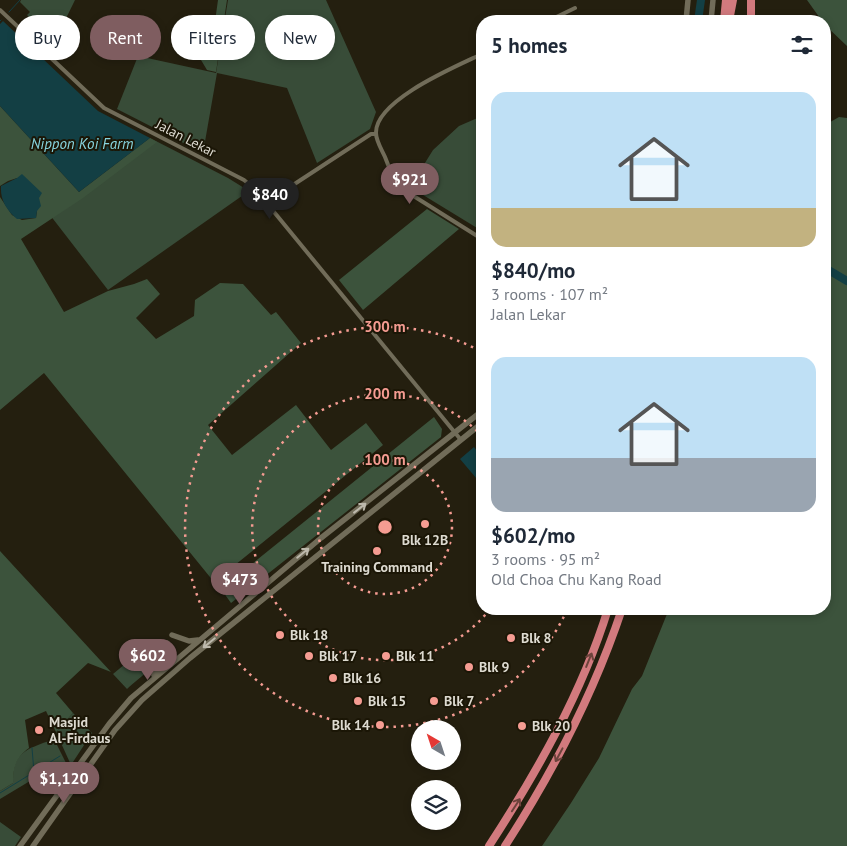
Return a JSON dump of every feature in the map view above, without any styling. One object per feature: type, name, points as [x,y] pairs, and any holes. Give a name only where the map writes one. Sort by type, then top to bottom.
[{"type":"highway","points":[[725,15],[726,0]]},
{"type":"highway","points":[[730,15],[733,0]]},
{"type":"highway","points":[[751,0],[751,15]]},
{"type":"highway","points":[[752,15],[756,0]]},
{"type":"highway","points":[[489,846],[520,798],[566,713],[606,615]]},
{"type":"highway","points":[[505,846],[532,804],[579,717],[620,615]]},
{"type":"main road","points":[[687,15],[688,0]]},
{"type":"main road","points":[[712,15],[713,0]]},
{"type":"main road","points":[[20,846],[109,724],[131,698],[150,680],[321,538],[476,416]]},
{"type":"main road","points":[[34,846],[115,730],[142,700],[190,658],[476,428]]},
{"type":"main road","points":[[321,538],[326,542],[333,543]]},
{"type":"main road","points":[[172,635],[189,641],[198,640]]},
{"type":"main road","points":[[150,680],[163,662],[167,652],[167,644]]},
{"type":"main road","points":[[38,823],[44,825],[62,806]]},
{"type":"street","points":[[560,15],[575,8]]},
{"type":"street","name":"Jalan Lekar","points":[[0,10],[104,108],[244,180],[256,190],[462,440]]},
{"type":"street","points":[[476,57],[434,77],[390,106],[378,122],[375,134],[396,183],[476,235]]},
{"type":"street","points":[[267,202],[371,134],[375,134]]},
{"type":"green space","points":[[21,0],[75,0],[68,15],[27,15],[30,12],[20,2]]},
{"type":"green space","points":[[218,0],[227,0],[225,15],[216,15]]},
{"type":"green space","points":[[228,0],[326,0],[333,15],[265,15],[265,60],[335,60],[335,20],[376,112],[370,129],[317,163],[287,88],[217,73],[203,153],[117,109],[136,60],[156,60],[216,73],[218,60],[255,60],[255,15],[226,15]]},
{"type":"green space","points":[[807,0],[847,0],[847,46],[831,31],[831,15],[818,15]]},
{"type":"green space","points":[[201,60],[218,60],[216,72],[207,70]]},
{"type":"green space","points":[[0,106],[79,192],[150,138],[157,142],[83,198],[21,239],[64,312],[108,291],[147,279],[160,294],[136,318],[156,339],[194,316],[195,300],[220,283],[243,284],[271,315],[276,312],[301,343],[208,425],[232,455],[296,405],[331,450],[366,423],[383,445],[214,582],[44,373],[0,410],[0,197],[12,215],[22,220],[36,218],[37,211],[17,178],[0,186]]},
{"type":"green space","points":[[839,117],[847,118],[847,846],[542,846],[599,758],[632,689],[642,676],[667,615],[831,615],[831,122]]},
{"type":"green space","points":[[476,119],[476,227],[410,187],[433,150],[459,126]]},
{"type":"green space","points":[[150,138],[228,178],[249,191],[108,290],[50,215]]},
{"type":"green space","points":[[427,209],[459,229],[363,310],[339,280]]},
{"type":"green space","points":[[434,417],[442,429],[441,437],[231,603],[221,589]]},
{"type":"green space","points":[[0,551],[111,672],[88,663],[56,693],[73,713],[56,732],[46,711],[25,720],[29,748],[16,763],[13,783],[0,791]]},
{"type":"green space","points":[[155,639],[163,649],[161,655],[148,671],[127,689],[113,674]]},
{"type":"green space","points":[[73,713],[92,733],[71,765],[56,732]]},
{"type":"green space","points":[[54,739],[69,769],[53,791],[35,778],[0,799],[0,791],[13,783],[15,764],[23,753]]},
{"type":"green space","points":[[0,822],[21,837],[15,846],[0,846]]},
{"type":"water","name":"Nippon Koi Farm","points":[[3,21],[15,32],[15,60],[44,60],[98,111],[150,138],[79,192],[0,106],[0,24]]},
{"type":"water","points":[[22,174],[42,193],[39,198],[41,206],[37,211],[36,218],[17,219],[7,208],[3,200],[1,186]]},
{"type":"water","points":[[474,447],[476,450],[476,478],[460,459]]},
{"type":"waterway","points":[[9,12],[20,0]]},
{"type":"waterway","points":[[699,15],[701,0]]},
{"type":"waterway","points":[[831,272],[847,281]]},
{"type":"waterway","points":[[32,748],[34,772]]},
{"type":"waterway","points":[[0,793],[60,756]]},
{"type":"place","name":"Blk 12B","points":[[425,524]]},
{"type":"place","name":"Training Command","points":[[377,551]]},
{"type":"place","name":"Blk 18","points":[[280,635]]},
{"type":"place","name":"Blk 8","points":[[511,638]]},
{"type":"place","name":"Blk 17","points":[[309,656]]},
{"type":"place","name":"Blk 11","points":[[386,656]]},
{"type":"place","name":"Blk 9","points":[[469,667]]},
{"type":"place","name":"Blk 16","points":[[333,678]]},
{"type":"place","name":"Blk 15","points":[[358,701]]},
{"type":"place","name":"Blk 7","points":[[434,701]]},
{"type":"place","name":"Blk 14","points":[[380,725]]},
{"type":"place","name":"Blk 20","points":[[522,726]]},
{"type":"place","name":"Masjid Al-Firdaus","points":[[39,730]]}]
